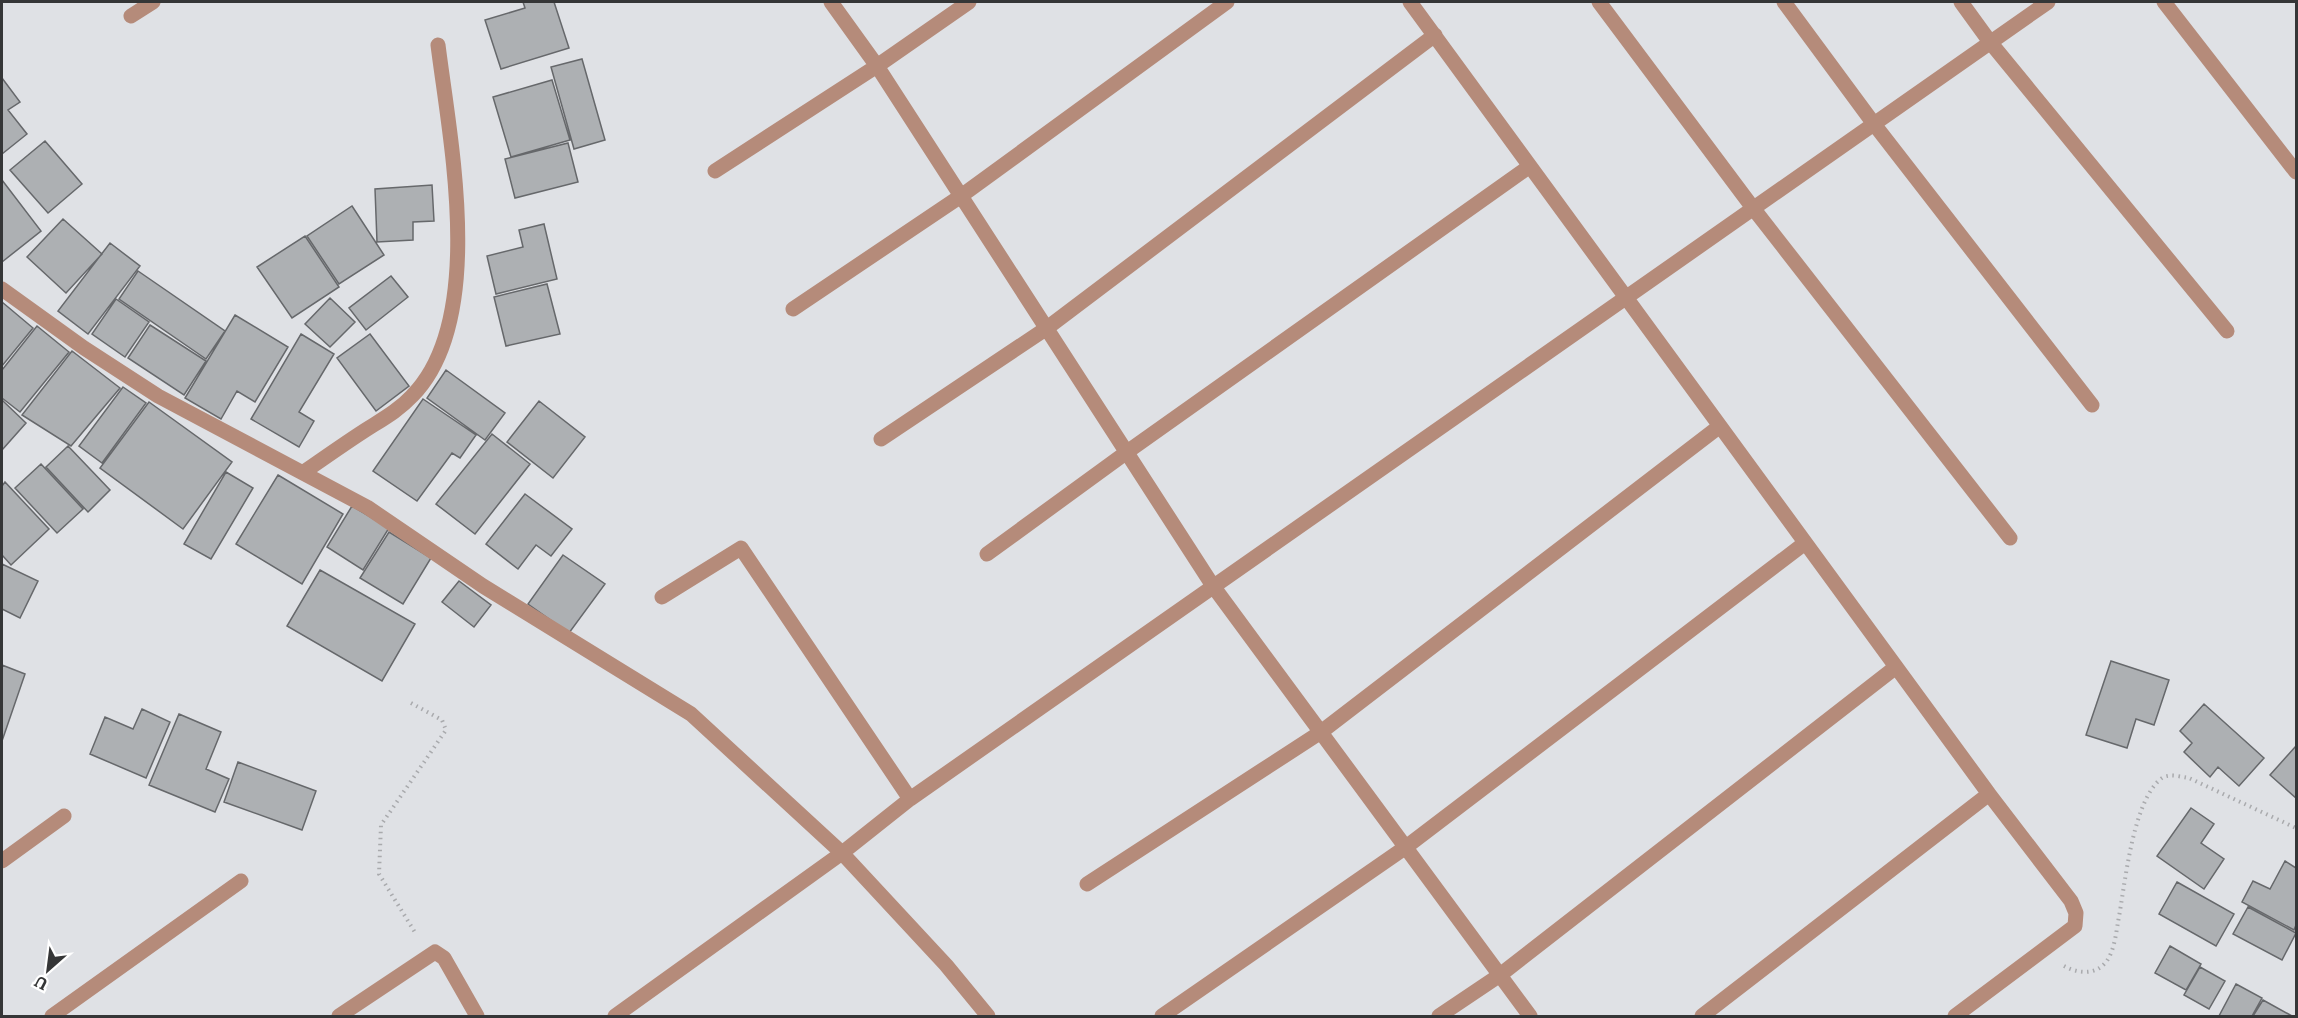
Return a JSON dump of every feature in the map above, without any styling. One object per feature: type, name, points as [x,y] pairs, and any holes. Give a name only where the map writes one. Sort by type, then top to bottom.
[{"type":"street","points":[[131,16],[153,2]]},
{"type":"street","points":[[831,2],[877,66],[1214,586],[1530,1017]]},
{"type":"street","points":[[715,171],[877,66],[969,2]]},
{"type":"street","points":[[793,309],[961,196],[1227,2]]},
{"type":"street","points":[[1410,2],[1989,794],[2071,901],[2076,913],[2075,926],[1955,1017]]},
{"type":"street","points":[[1599,2],[1753,208],[2010,538]]},
{"type":"street","points":[[1784,2],[1874,124],[2092,405]]},
{"type":"street","points":[[1961,2],[1990,42],[2227,331]]},
{"type":"street","points":[[615,1017],[842,853],[910,799],[2049,2]]},
{"type":"street","points":[[2164,2],[2296,172]]},
{"type":"street","points":[[881,439],[1047,328],[1435,35]]},
{"type":"street","points":[[304,472],[392,414],[413,395],[447,338],[454,290],[459,213],[438,45]]},
{"type":"street","points":[[987,554],[1530,166]]},
{"type":"street","points":[[2,289],[84,348],[158,396],[367,507],[483,586],[691,714],[842,853],[946,965],[988,1017]]},
{"type":"street","points":[[1087,884],[1321,732],[1720,426]]},
{"type":"street","points":[[1162,1017],[1406,847],[1805,543]]},
{"type":"street","points":[[662,597],[741,548],[910,799]]},
{"type":"street","points":[[1439,1017],[1500,975],[1896,667]]},
{"type":"street","points":[[1702,1017],[1989,794]]},
{"type":"street","points":[[2,861],[64,816]]},
{"type":"street","points":[[52,1017],[241,881]]},
{"type":"street","points":[[339,1017],[435,952],[444,958],[477,1017]]},
{"type":"path","points":[[411,703],[442,720],[446,730],[381,825],[379,874],[430,955]]},
{"type":"path","points":[[2040,952],[2058,964],[2082,973],[2095,970],[2106,962],[2115,940],[2139,819],[2150,792],[2163,777],[2172,775],[2189,778],[2296,828]]},
{"type":"building","points":[[523,2],[554,2],[569,48],[501,69],[485,20],[525,8]]},
{"type":"building","points":[[582,59],[605,140],[574,149],[551,67]]},
{"type":"building","points":[[2,78],[20,102],[8,110],[27,134],[2,154]]},
{"type":"building","points":[[552,80],[570,140],[511,157],[493,97]]},
{"type":"building","points":[[45,141],[82,184],[48,213],[10,170]]},
{"type":"building","points":[[568,143],[578,182],[515,198],[505,159]]},
{"type":"building","points":[[2,180],[41,231],[2,262]]},
{"type":"building","points":[[432,185],[434,221],[413,222],[413,240],[377,242],[375,189]]},
{"type":"building","points":[[352,206],[384,255],[339,284],[307,236]]},
{"type":"building","points":[[63,219],[102,254],[66,293],[27,257]]},
{"type":"building","points":[[544,224],[557,279],[496,294],[487,256],[523,247],[519,230]]},
{"type":"building","points":[[305,236],[339,287],[292,318],[257,267]]},
{"type":"building","points":[[110,243],[140,266],[88,334],[58,311]]},
{"type":"building","points":[[138,271],[225,331],[206,359],[119,299]]},
{"type":"building","points":[[391,276],[408,297],[366,330],[349,308]]},
{"type":"building","points":[[547,284],[560,334],[506,346],[494,297]]},
{"type":"building","points":[[330,298],[355,322],[330,347],[305,324]]},
{"type":"building","points":[[116,299],[149,322],[125,357],[92,334]]},
{"type":"building","points":[[2,302],[33,328],[2,366]]},
{"type":"building","points":[[235,315],[288,347],[255,402],[237,391],[221,419],[185,398]]},
{"type":"building","points":[[150,325],[206,361],[184,395],[128,358]]},
{"type":"building","points":[[37,326],[69,352],[20,412],[2,398],[2,370]]},
{"type":"building","points":[[301,334],[334,354],[299,412],[314,421],[299,447],[251,419]]},
{"type":"building","points":[[370,334],[409,386],[376,411],[337,358]]},
{"type":"building","points":[[72,351],[120,388],[71,446],[22,415]]},
{"type":"building","points":[[446,370],[505,413],[485,440],[427,398]]},
{"type":"building","points":[[123,387],[146,403],[102,463],[79,446]]},
{"type":"building","points":[[423,399],[476,435],[460,458],[452,453],[417,501],[373,471]]},
{"type":"building","points":[[2,400],[26,423],[2,450]]},
{"type":"building","points":[[539,401],[585,437],[553,478],[507,442]]},
{"type":"building","points":[[149,402],[232,462],[183,529],[100,468]]},
{"type":"building","points":[[492,434],[530,464],[475,534],[436,504]]},
{"type":"building","points":[[68,446],[110,490],[88,512],[46,467]]},
{"type":"building","points":[[41,464],[83,509],[57,533],[15,488]]},
{"type":"building","points":[[226,472],[253,488],[211,559],[184,544]]},
{"type":"building","points":[[278,475],[343,514],[302,584],[236,544]]},
{"type":"building","points":[[5,482],[49,529],[11,565],[2,555],[2,486]]},
{"type":"building","points":[[525,494],[572,529],[551,556],[536,545],[518,569],[486,544]]},
{"type":"building","points":[[352,506],[389,528],[363,570],[327,547]]},
{"type":"building","points":[[389,532],[431,558],[403,604],[360,578]]},
{"type":"building","points":[[563,555],[605,584],[569,633],[528,604]]},
{"type":"building","points":[[2,564],[38,581],[20,618],[2,609]]},
{"type":"building","points":[[320,570],[415,624],[382,681],[287,626]]},
{"type":"building","points":[[459,581],[491,605],[474,627],[442,602]]},
{"type":"building","points":[[2111,661],[2169,680],[2154,725],[2136,719],[2127,748],[2086,735]]},
{"type":"building","points":[[2,665],[25,674],[2,741]]},
{"type":"building","points":[[2204,704],[2264,758],[2239,786],[2218,767],[2210,777],[2184,752],[2192,743],[2180,731]]},
{"type":"building","points":[[142,709],[170,722],[146,778],[90,754],[105,717],[133,729]]},
{"type":"building","points":[[179,714],[221,732],[206,769],[229,779],[215,812],[149,785]]},
{"type":"building","points":[[2296,746],[2296,798],[2270,775]]},
{"type":"building","points":[[238,762],[316,791],[302,830],[224,802]]},
{"type":"building","points":[[2191,808],[2214,824],[2201,843],[2224,859],[2204,889],[2157,856]]},
{"type":"building","points":[[2285,861],[2296,868],[2296,925],[2294,930],[2242,902],[2253,881],[2270,889]]},
{"type":"building","points":[[2177,882],[2234,914],[2216,946],[2159,914]]},
{"type":"building","points":[[2248,907],[2296,933],[2282,960],[2233,934]]},
{"type":"building","points":[[2170,946],[2201,964],[2186,990],[2155,973]]},
{"type":"building","points":[[2200,967],[2225,981],[2209,1009],[2184,995]]},
{"type":"building","points":[[2236,984],[2262,998],[2252,1016],[2219,1016]]},
{"type":"building","points":[[2263,1000],[2292,1016],[2253,1016]]}]
